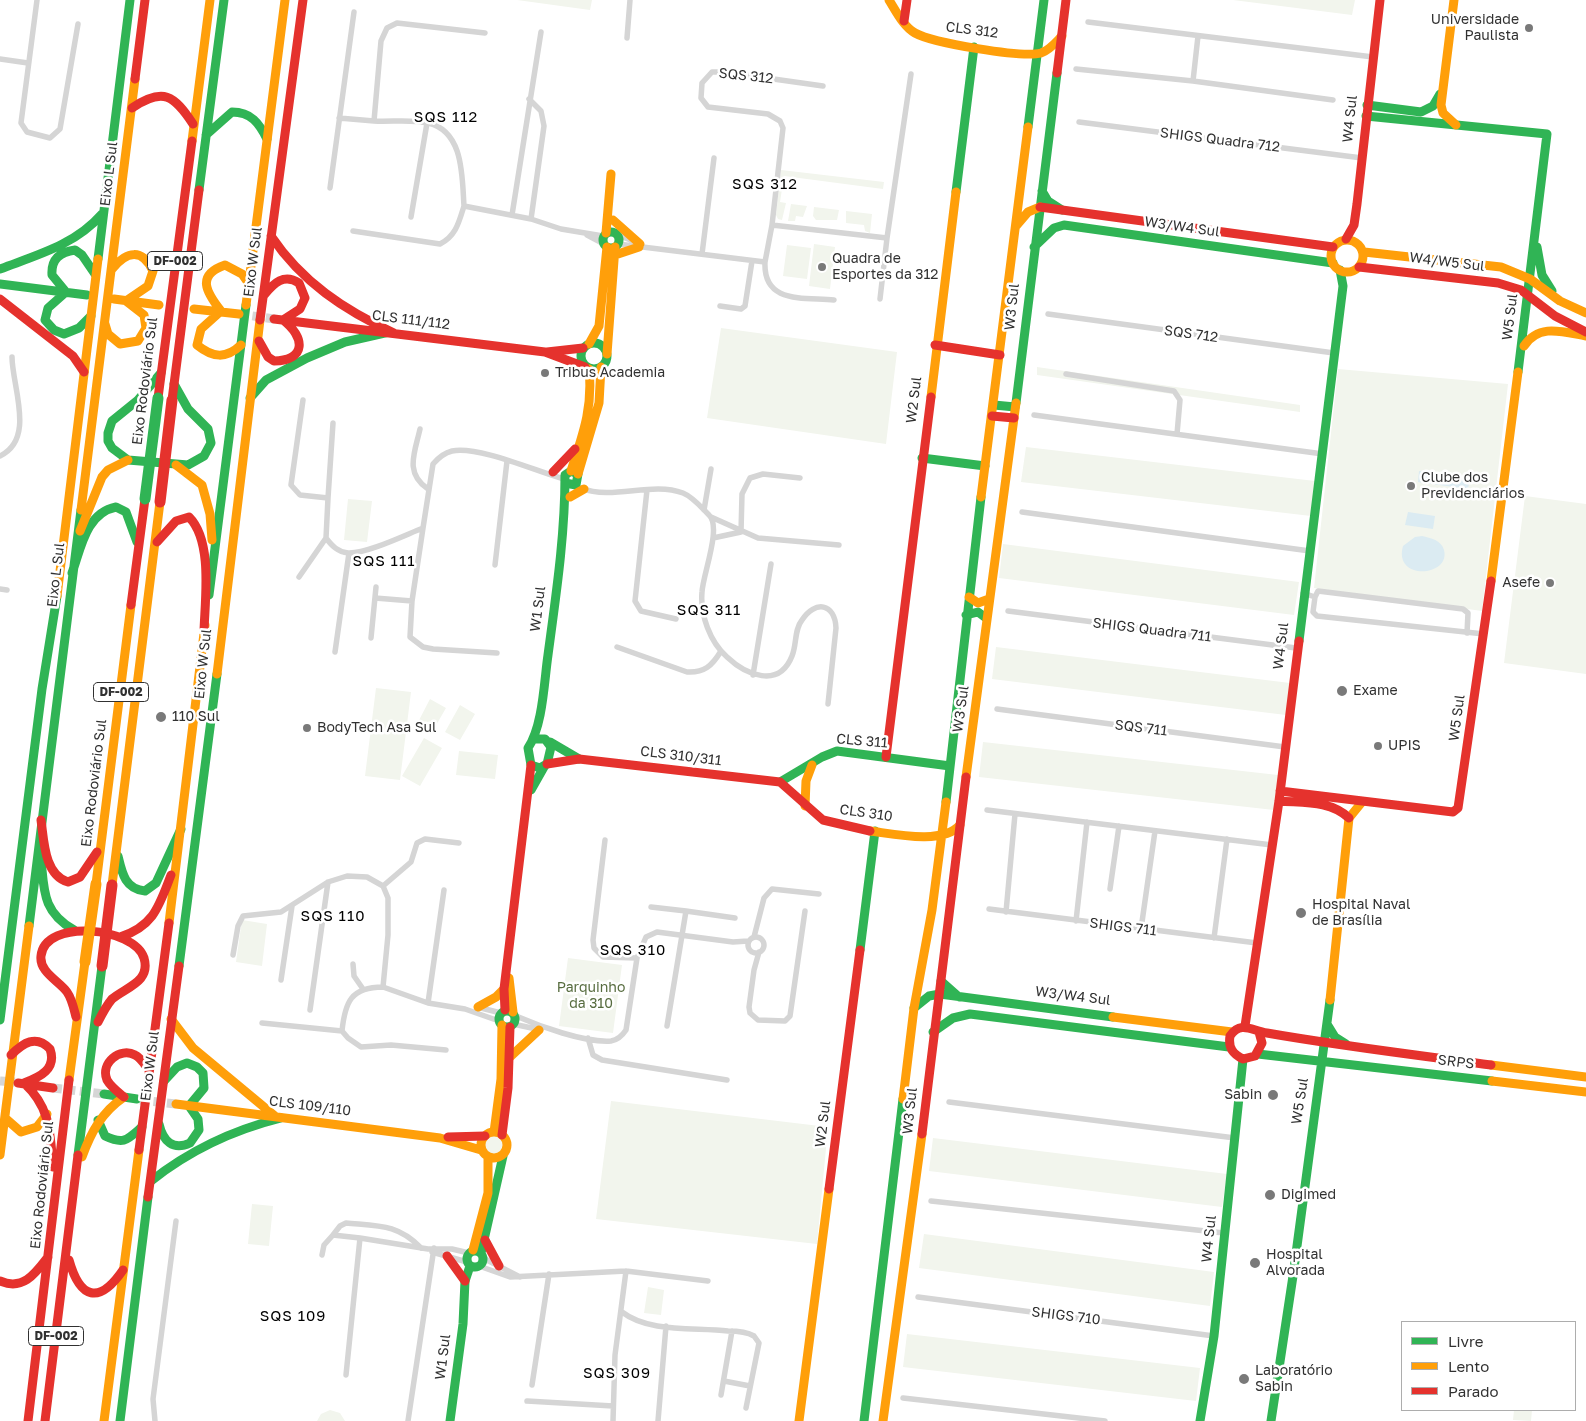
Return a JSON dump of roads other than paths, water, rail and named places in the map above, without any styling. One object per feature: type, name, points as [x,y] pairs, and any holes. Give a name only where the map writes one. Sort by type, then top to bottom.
[{"type":"main road","name":"Eixo L Sul","points":[[0,1020],[2,991],[84,374],[130,0]]},
{"type":"main road","name":"Eixo L Sul","points":[[0,1155],[74,548],[112,269],[145,0]]},
{"type":"main road","name":"Eixo Rodoviário Sul","points":[[28,1421],[49,1255],[55,1186],[102,841],[210,0]]},
{"type":"main road","name":"Eixo Rodoviário Sul","points":[[45,1421],[67,1251],[73,1182],[94,1033],[156,543],[173,383],[224,0]]},
{"type":"main road","name":"Eixo W Sul","points":[[104,1421],[181,829],[204,631],[285,0]]},
{"type":"main road","name":"Eixo W Sul","points":[[120,1421],[171,1019],[198,831],[250,398],[304,0]]},
{"type":"main road","name":"CLS 312","points":[[889,0],[913,32],[925,39],[1037,53]]},
{"type":"main road","points":[[904,21],[907,0]]},
{"type":"main road","name":"W3 Sul","points":[[864,1421],[914,1008],[926,956],[950,766],[966,615],[1044,0]]},
{"type":"main road","name":"W3 Sul","points":[[883,1421],[915,1198],[933,1032],[940,994],[986,618],[1066,0]]},
{"type":"main road","name":"W4 Sul","points":[[1346,239],[1354,225],[1380,0]]},
{"type":"main road","points":[[1454,0],[1441,91],[1442,110],[1456,125]]},
{"type":"main road","points":[[1037,53],[1047,50],[1062,36]]},
{"type":"main road","name":"W2 Sul","points":[[886,758],[935,345],[974,46]]},
{"type":"main road","points":[[1366,110],[1425,111],[1433,106],[1441,91]]},
{"type":"main road","points":[[132,108],[144,98],[154,94],[166,95],[174,98],[183,107],[193,124]]},
{"type":"main road","points":[[1366,110],[1456,125]]},
{"type":"main road","points":[[206,135],[232,112],[244,112],[260,124],[267,139]]},
{"type":"main road","name":"W5 Sul","points":[[1362,802],[1453,812],[1458,808],[1484,634],[1535,242],[1547,134],[1456,125]]},
{"type":"main road","points":[[609,206],[613,220],[611,241],[599,326],[580,354],[581,361],[587,368],[601,367],[605,364],[607,354],[611,241],[609,206],[611,174]]},
{"type":"main road","points":[[1042,191],[1048,201],[1062,210]]},
{"type":"main road","points":[[1016,226],[1028,212],[1040,207]]},
{"type":"main road","name":"W3/W4 Sul","points":[[1040,207],[1144,220],[1333,248]]},
{"type":"main road","points":[[0,269],[84,234],[103,212]]},
{"type":"main road","points":[[613,220],[642,246]]},
{"type":"main road","points":[[1142,237],[1144,220]]},
{"type":"main road","name":"W3/W4 Sul","points":[[1034,247],[1054,228],[1064,225],[1266,254],[1336,267]]},
{"type":"main road","points":[[1203,246],[1206,229]]},
{"type":"main road","points":[[271,236],[288,262],[316,286],[365,321],[392,333]]},
{"type":"main road","points":[[1266,254],[1268,239]]},
{"type":"main road","points":[[1346,239],[1358,243],[1364,252],[1360,267],[1350,272],[1336,267],[1331,255],[1333,248],[1346,239]]},
{"type":"main road","points":[[611,241],[642,246]]},
{"type":"main road","points":[[1535,242],[1545,281],[1560,301]]},
{"type":"main road","points":[[66,292],[52,275],[53,261],[60,254],[75,250],[82,255],[95,274]]},
{"type":"main road","name":"W4/W5 Sul","points":[[1364,252],[1501,267],[1530,279]]},
{"type":"main road","points":[[112,269],[118,260],[128,254],[144,257],[150,262],[154,271],[148,286],[126,301]]},
{"type":"main road","points":[[221,312],[207,294],[205,287],[210,273],[217,267],[225,265],[242,274],[250,284]]},
{"type":"main road","name":"W4 Sul","points":[[1245,1026],[1280,796],[1296,648],[1323,454],[1343,286],[1336,267]]},
{"type":"main road","name":"W4/W5 Sul","points":[[1360,267],[1498,283],[1528,294]]},
{"type":"main road","points":[[1498,283],[1504,274],[1501,267]]},
{"type":"main road","points":[[258,338],[268,356],[274,361],[290,359],[298,352],[300,343],[298,334],[279,319],[297,311],[305,300],[306,291],[301,284],[289,278],[280,280],[264,295]]},
{"type":"main road","points":[[1530,279],[1560,301],[1586,313]]},
{"type":"main road","points":[[0,284],[87,295]]},
{"type":"main road","points":[[66,292],[53,298],[47,305],[45,321],[50,327],[64,334],[72,332],[91,316]]},
{"type":"main road","points":[[1528,294],[1555,316],[1586,332]]},
{"type":"main road","points":[[0,299],[79,362],[84,374]]},
{"type":"main road","points":[[114,299],[159,305]]},
{"type":"main road","points":[[105,323],[108,334],[120,344],[136,343],[143,338],[147,331],[144,315],[126,301]]},
{"type":"main road","points":[[194,309],[239,314]]},
{"type":"main road","points":[[221,312],[201,328],[197,345],[206,353],[222,357],[233,353],[241,344]]},
{"type":"main road","name":"CLS 111/112","points":[[279,319],[545,352],[587,368]]},
{"type":"main road","points":[[1521,353],[1530,336],[1539,330],[1551,330],[1586,336]]},
{"type":"main road","points":[[250,398],[266,380],[292,366],[345,342],[392,333]]},
{"type":"main road","points":[[935,345],[1000,355]]},
{"type":"main road","points":[[586,346],[602,346],[607,354]]},
{"type":"main road","name":"CLS 111/112","points":[[545,352],[586,346]]},
{"type":"main road","name":"W1 Sul","points":[[573,484],[599,402],[601,367]]},
{"type":"main road","name":"W1 Sul","points":[[543,740],[540,714],[577,448],[588,421],[591,400],[587,368]]},
{"type":"main road","points":[[161,373],[137,401],[114,418],[108,426],[108,441],[112,448],[128,460],[188,465],[204,456],[211,443],[208,429],[188,409],[173,383]]},
{"type":"main road","points":[[993,410],[1014,413]]},
{"type":"main road","points":[[553,472],[577,448]]},
{"type":"main road","points":[[922,458],[985,466]]},
{"type":"main road","points":[[74,548],[102,477],[108,470],[128,460]]},
{"type":"main road","points":[[176,465],[202,485],[210,514],[214,560]]},
{"type":"main road","points":[[72,573],[93,520],[104,510],[113,506],[122,509],[127,514],[132,523],[139,551]]},
{"type":"main road","points":[[156,543],[174,519],[183,516],[192,518],[198,525],[202,537],[203,554],[204,631]]},
{"type":"main road","points":[[969,597],[978,603],[989,599]]},
{"type":"main road","points":[[966,615],[978,612],[986,618]]},
{"type":"main road","points":[[494,1134],[508,1147],[503,1156],[498,1158],[485,1154],[481,1145],[494,1134],[510,1057],[504,990],[529,795],[531,765],[528,748],[543,740],[550,754],[529,795]]},
{"type":"main road","name":"CLS 310/311","points":[[543,740],[578,759]]},
{"type":"main road","name":"CLS 311","points":[[780,782],[800,773],[814,761],[837,751],[950,766]]},
{"type":"main road","name":"CLS 310/311","points":[[546,765],[578,759],[780,782]]},
{"type":"main road","points":[[805,806],[806,781],[814,761]]},
{"type":"main road","points":[[531,765],[537,768],[546,765]]},
{"type":"main road","name":"CLS 310","points":[[780,782],[796,793],[805,806],[816,816],[832,824],[876,831],[940,835]]},
{"type":"main road","points":[[1280,796],[1362,802]]},
{"type":"main road","points":[[1280,796],[1332,807],[1344,812],[1349,818],[1362,802]]},
{"type":"main road","name":"W5 Sul","points":[[1271,1421],[1293,1276],[1315,1097],[1325,1043],[1349,818]]},
{"type":"main road","points":[[41,820],[51,866],[63,880],[71,882],[90,868],[102,841]]},
{"type":"main road","points":[[940,835],[950,833],[960,825]]},
{"type":"main road","points":[[116,849],[125,882],[131,888],[145,891],[156,883],[181,829]]},
{"type":"main road","name":"W2 Sul","points":[[799,1421],[876,831]]},
{"type":"main road","points":[[38,843],[47,908],[56,920],[74,930],[120,937],[138,947],[145,962],[145,970],[136,984],[121,992],[106,1006],[94,1033]]},
{"type":"main road","points":[[120,937],[133,933],[149,923],[161,900],[176,861]]},
{"type":"main road","points":[[74,930],[56,935],[49,941],[43,949],[41,959],[44,970],[68,993],[78,1022]]},
{"type":"main road","points":[[494,1134],[503,1078],[508,970]]},
{"type":"main road","points":[[941,981],[959,997]]},
{"type":"main road","points":[[478,1007],[504,990]]},
{"type":"main road","points":[[914,1008],[929,996],[940,994]]},
{"type":"main road","name":"W3/W4 Sul","points":[[940,994],[1232,1032]]},
{"type":"main road","points":[[1042,1023],[1045,1008]]},
{"type":"main road","points":[[933,1032],[953,1018],[963,1014],[1229,1047]]},
{"type":"main road","points":[[1105,1031],[1108,1016]]},
{"type":"main road","points":[[171,1019],[193,1048],[278,1117]]},
{"type":"main road","points":[[1164,1039],[1166,1023]]},
{"type":"main road","points":[[1327,1024],[1335,1037],[1349,1046]]},
{"type":"main road","points":[[1322,1062],[1258,1054],[1243,1060],[1232,1053],[1229,1047],[1230,1036],[1232,1032],[1245,1026],[1259,1032],[1325,1043]]},
{"type":"main road","points":[[510,1057],[542,1029]]},
{"type":"main road","points":[[1258,1054],[1262,1043],[1259,1032]]},
{"type":"main road","points":[[11,1055],[28,1041],[36,1040],[43,1043],[50,1050],[53,1058],[52,1066],[47,1074],[37,1080],[21,1083]]},
{"type":"main road","name":"SRPS","points":[[1325,1043],[1586,1077]]},
{"type":"main road","points":[[124,1097],[106,1078],[107,1063],[122,1053],[129,1053],[136,1056],[149,1070]]},
{"type":"main road","name":"W4 Sul","points":[[1200,1421],[1214,1336],[1243,1060]]},
{"type":"main road","name":"SRPS","points":[[1322,1062],[1586,1092]]},
{"type":"main road","points":[[158,1121],[169,1144],[183,1147],[190,1144],[199,1130],[199,1122],[189,1106],[205,1088],[204,1073],[198,1067],[183,1064],[175,1068],[164,1082]]},
{"type":"main road","points":[[21,1083],[53,1088]]},
{"type":"main road","points":[[21,1083],[34,1092],[47,1114],[55,1186]]},
{"type":"main road","points":[[104,1094],[137,1099]]},
{"type":"main road","points":[[73,1182],[89,1136],[98,1120],[110,1106],[124,1097]]},
{"type":"main road","name":"CLS 109/110","points":[[176,1104],[440,1138],[494,1134]]},
{"type":"main road","points":[[5,1118],[21,1132],[29,1132],[37,1129],[44,1123],[47,1114]]},
{"type":"main road","points":[[151,1181],[170,1165],[214,1141],[250,1125],[278,1117]]},
{"type":"main road","points":[[98,1120],[105,1136],[118,1142],[126,1140],[142,1127]]},
{"type":"main road","name":"CLS 109/110","points":[[440,1138],[485,1154]]},
{"type":"main road","name":"W1 Sul","points":[[465,1298],[488,1200],[490,1185],[485,1154]]},
{"type":"main road","name":"W1 Sul","points":[[450,1421],[466,1282],[485,1240],[503,1156]]},
{"type":"main road","points":[[485,1240],[499,1266]]},
{"type":"main road","points":[[67,1251],[76,1283],[83,1291],[91,1294],[101,1294],[110,1289],[123,1270]]},
{"type":"main road","points":[[0,1281],[15,1286],[24,1283],[33,1277],[49,1255]]},
{"type":"main road","points":[[447,1256],[466,1282]]},
{"type":"street","points":[[37,0],[28,63],[22,127],[27,132],[50,138],[60,129],[78,24]]},
{"type":"street","points":[[627,38],[630,0]]},
{"type":"street","points":[[630,11],[635,0]]},
{"type":"street","points":[[330,188],[354,12]]},
{"type":"street","points":[[1088,22],[1373,57]]},
{"type":"street","points":[[374,121],[381,41],[387,28],[397,23],[485,33]]},
{"type":"street","points":[[512,215],[529,98],[541,32]]},
{"type":"street","points":[[1193,81],[1198,36]]},
{"type":"street","points":[[0,59],[28,63]]},
{"type":"street","points":[[1076,69],[1193,81],[1333,100]]},
{"type":"street","name":"SQS 312","points":[[823,86],[724,72],[712,72],[702,83],[701,98],[708,108],[768,114],[780,121],[783,128],[772,226],[764,276],[768,284],[780,294],[834,300]]},
{"type":"street","points":[[880,299],[911,74]]},
{"type":"street","points":[[529,98],[541,111],[544,126],[531,219]]},
{"type":"street","points":[[339,118],[427,123],[439,126],[450,135],[456,145],[462,176],[464,206],[452,236],[440,244],[352,232]]},
{"type":"street","name":"SHIGS Quadra 712","points":[[1079,122],[1362,158]]},
{"type":"street","points":[[411,217],[427,123]]},
{"type":"street","points":[[702,254],[714,158]]},
{"type":"street","points":[[464,206],[531,219],[611,241],[765,262]]},
{"type":"street","points":[[772,226],[887,238]]},
{"type":"street","points":[[720,306],[741,309],[745,306],[752,261]]},
{"type":"street","name":"SQS 712","points":[[1048,314],[1334,354]]},
{"type":"street","points":[[0,456],[12,447],[20,420],[21,408],[12,373],[12,357]]},
{"type":"street","points":[[1066,374],[1174,391],[1180,400],[1177,434]]},
{"type":"street","points":[[303,400],[291,485],[300,495],[328,498]]},
{"type":"street","points":[[1034,414],[1323,454]]},
{"type":"street","points":[[299,577],[326,538],[333,423]]},
{"type":"street","points":[[420,428],[412,468],[414,477],[428,489]]},
{"type":"street","points":[[497,653],[433,649],[416,643],[410,637],[412,601],[433,464],[440,456],[450,452],[479,453],[599,492],[647,490],[684,493],[711,517],[758,538],[838,545]]},
{"type":"street","points":[[494,565],[507,461]]},
{"type":"street","points":[[704,510],[711,468]]},
{"type":"street","points":[[540,473],[553,472],[573,484]]},
{"type":"street","points":[[741,532],[742,494],[750,478],[763,474],[800,478]]},
{"type":"street","points":[[647,490],[635,601],[641,611],[676,619]]},
{"type":"street","points":[[1022,512],[1310,551]]},
{"type":"street","points":[[711,517],[715,530],[701,594],[711,638],[720,651],[739,667],[753,675],[769,676],[778,673],[788,664],[801,621],[815,608],[823,607],[830,610],[836,617],[836,628],[828,704]]},
{"type":"street","points":[[326,538],[333,547],[349,553],[382,544],[423,528]]},
{"type":"street","points":[[713,538],[741,532]]},
{"type":"street","points":[[335,652],[349,553]]},
{"type":"street","points":[[753,675],[771,564]]},
{"type":"street","points":[[371,638],[376,587]]},
{"type":"street","points":[[0,589],[7,590]]},
{"type":"street","points":[[1467,632],[1468,613],[1463,609],[1318,591],[1315,597],[1313,612],[1317,616],[1484,634]]},
{"type":"street","points":[[1303,593],[1315,597]]},
{"type":"street","points":[[375,598],[412,601]]},
{"type":"street","name":"SHIGS Quadra 711","points":[[1008,611],[1296,648]]},
{"type":"street","points":[[617,647],[687,672],[698,672],[711,665],[720,651]]},
{"type":"street","name":"SQS 711","points":[[997,709],[1285,746]]},
{"type":"street","points":[[987,810],[1272,845]]},
{"type":"street","points":[[1006,912],[1015,814]]},
{"type":"street","points":[[1076,920],[1087,822]]},
{"type":"street","points":[[1110,889],[1119,826]]},
{"type":"street","points":[[1141,929],[1154,831]]},
{"type":"street","points":[[383,886],[411,862],[417,843],[425,839],[459,843]]},
{"type":"street","points":[[1214,938],[1226,839]]},
{"type":"street","points":[[605,840],[593,940],[594,948],[603,956],[637,958]]},
{"type":"street","points":[[233,956],[238,926],[243,916],[270,915],[292,906],[310,892],[328,882],[347,876],[367,877],[383,886],[390,909],[383,987]]},
{"type":"street","points":[[310,1010],[328,882]]},
{"type":"street","points":[[342,1031],[348,1002],[363,989],[383,987],[428,1003],[465,1009],[542,1029],[610,1041],[622,1036],[626,1030],[637,958],[642,944],[651,934],[657,932],[733,942],[748,941],[754,937],[760,920],[764,898],[772,889],[819,894]]},
{"type":"street","points":[[428,1003],[444,890]]},
{"type":"street","points":[[281,980],[292,906]]},
{"type":"street","points":[[652,907],[735,918]]},
{"type":"street","points":[[760,920],[764,946],[759,952],[754,970],[749,1007],[750,1013],[758,1020],[783,1022],[788,1020],[790,1016],[804,910]]},
{"type":"street","name":"SHIGS 711","points":[[989,910],[1257,943]]},
{"type":"street","points":[[667,1026],[686,911]]},
{"type":"street","points":[[754,937],[762,939]]},
{"type":"street","points":[[748,941],[754,970]]},
{"type":"street","points":[[733,942],[750,951],[759,952]]},
{"type":"street","points":[[352,964],[354,976],[363,989]]},
{"type":"street","points":[[465,1009],[478,1007],[507,1019]]},
{"type":"street","points":[[262,1023],[342,1031],[348,1038],[361,1046],[391,1045],[446,1050]]},
{"type":"street","points":[[588,1038],[593,1055],[602,1060],[727,1080]]},
{"type":"street","points":[[949,1102],[1235,1138]]},
{"type":"street","points":[[931,1201],[1224,1233]]},
{"type":"street","points":[[155,1421],[153,1399],[176,1222]]},
{"type":"street","points":[[322,1255],[324,1245],[340,1226],[346,1223],[390,1227],[411,1237],[421,1248]]},
{"type":"street","points":[[333,1235],[421,1248],[447,1256],[475,1259],[499,1266],[520,1277]]},
{"type":"street","points":[[346,1375],[360,1238]]},
{"type":"street","points":[[432,1250],[452,1249],[510,1277],[626,1271],[708,1281]]},
{"type":"street","points":[[408,1421],[432,1250]]},
{"type":"street","points":[[613,1421],[615,1355],[626,1271]]},
{"type":"street","points":[[532,1385],[549,1274]]},
{"type":"street","name":"SHIGS 710","points":[[918,1297],[1214,1336]]},
{"type":"street","points":[[622,1312],[632,1320],[666,1326],[752,1334],[758,1341],[746,1408]]},
{"type":"street","points":[[658,1421],[666,1326]]},
{"type":"street","points":[[721,1394],[732,1331]]},
{"type":"street","points":[[724,1381],[750,1386]]},
{"type":"street","points":[[904,1398],[1105,1421]]},
{"type":"street","points":[[526,1401],[613,1406]]},
{"type":"tunnel","points":[[239,314],[274,319]]},
{"type":"tunnel","points":[[0,1081],[15,1082]]},
{"type":"tunnel","points":[[53,1088],[104,1094]]},
{"type":"tunnel","points":[[140,1100],[176,1104]]},
{"type":"place","name":"Universidade Paulista","points":[[1529,28]]},
{"type":"place","name":"Quadra de Esportes da 312","points":[[822,267]]},
{"type":"place","name":"Tribus Academia","points":[[545,373]]},
{"type":"place","name":"Clube dos Previdenciários","points":[[1411,486]]},
{"type":"place","name":"Asefe","points":[[1550,583]]},
{"type":"place","name":"Exame","points":[[1342,691]]},
{"type":"place","name":"110 Sul","points":[[161,717]]},
{"type":"place","name":"BodyTech Asa Sul","points":[[307,728]]},
{"type":"place","name":"UPIS","points":[[1378,746]]},
{"type":"place","name":"Hospital Naval de Brasília","points":[[1301,913]]},
{"type":"place","name":"Sabin","points":[[1273,1095]]},
{"type":"place","name":"Digimed","points":[[1270,1195]]},
{"type":"place","name":"Hospital Alvorada","points":[[1255,1263]]},
{"type":"place","name":"Laboratório Sabin","points":[[1244,1379]]},
{"type":"district","name":"SQS 112","points":[[446,117]]},
{"type":"district","name":"SQS 312","points":[[765,184]]},
{"type":"district","name":"SQS 111","points":[[384,561]]},
{"type":"district","name":"SQS 311","points":[[709,610]]},
{"type":"district","name":"SQS 110","points":[[333,916]]},
{"type":"district","name":"SQS 310","points":[[633,950]]},
{"type":"district","name":"SQS 109","points":[[293,1316]]},
{"type":"district","name":"SQS 309","points":[[617,1373]]},
{"type":"park label","name":"Parquinho da 310","points":[[591,996]]}]
